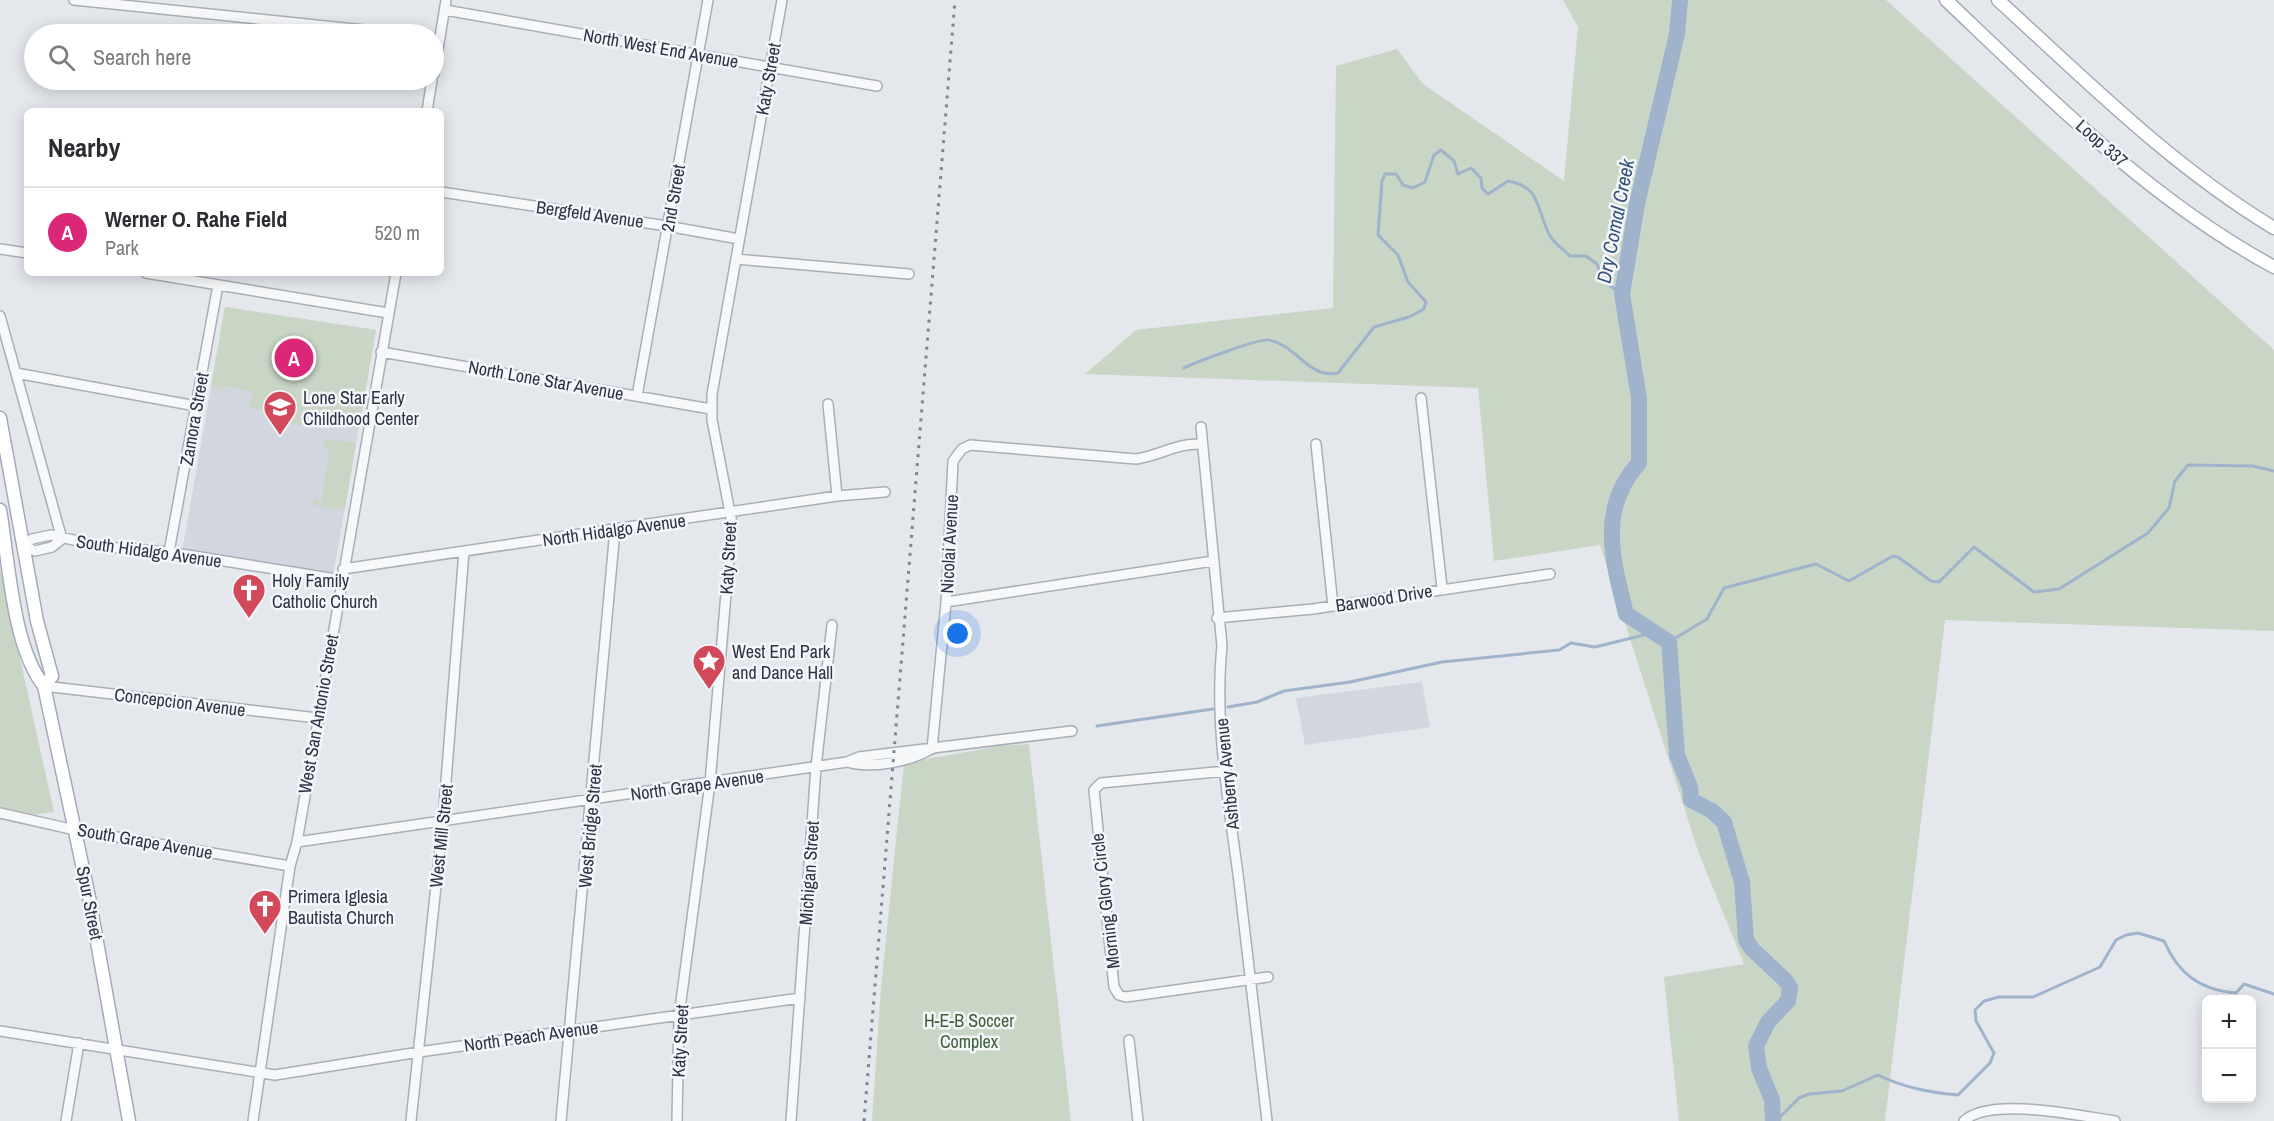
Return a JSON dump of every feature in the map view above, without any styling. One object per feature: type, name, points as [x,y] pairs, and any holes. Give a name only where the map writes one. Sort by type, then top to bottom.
[{"type":"main road","name":"Loop 337","points":[[1946,0],[2065,111],[2138,174],[2195,217],[2274,267]]},
{"type":"main road","name":"Loop 337","points":[[1998,0],[2134,125],[2233,203],[2274,228]]},
{"type":"main road","name":"Spur Street","points":[[0,418],[37,621],[52,676],[44,687]]},
{"type":"main road","name":"Spur Street","points":[[0,510],[4,551],[16,612],[32,671],[44,687],[75,830],[118,1049],[129,1121]]},
{"type":"main road","name":"South Hidalgo Avenue","points":[[4,551],[24,546]]},
{"type":"street","points":[[74,0],[306,24]]},
{"type":"street","name":"2nd Street","points":[[637,396],[708,0]]},
{"type":"street","name":"Katy Street","points":[[677,1121],[680,1016],[710,783],[732,523],[711,409],[782,0]]},
{"type":"street","points":[[441,24],[446,5]]},
{"type":"street","name":"North West End Avenue","points":[[446,5],[698,55],[877,86]]},
{"type":"street","points":[[427,108],[430,90]]},
{"type":"street","name":"Bergfeld Avenue","points":[[444,192],[739,239]]},
{"type":"street","points":[[0,249],[24,253]]},
{"type":"street","points":[[736,260],[909,274]]},
{"type":"street","points":[[164,276],[388,313]]},
{"type":"street","name":"West San Antonio Street","points":[[253,1121],[290,866],[297,842],[395,276]]},
{"type":"street","name":"Zamora Street","points":[[169,552],[218,285]]},
{"type":"street","points":[[0,316],[62,539]]},
{"type":"street","name":"North Lone Star Avenue","points":[[381,352],[711,409]]},
{"type":"street","points":[[16,373],[196,406]]},
{"type":"street","points":[[1421,398],[1442,588]]},
{"type":"street","points":[[828,404],[837,496]]},
{"type":"street","name":"Ashberry Avenue","points":[[1201,427],[1217,618],[1222,646],[1219,677],[1226,771],[1267,1121]]},
{"type":"street","name":"Nicolai Avenue","points":[[932,749],[946,602],[953,461],[962,449],[970,445],[1136,459],[1153,456],[1174,446],[1201,444]]},
{"type":"street","points":[[1316,444],[1333,606]]},
{"type":"street","name":"North Hidalgo Avenue","points":[[343,569],[837,496],[885,492]]},
{"type":"street","name":"West Bridge Street","points":[[561,1121],[615,530]]},
{"type":"street","name":"South Hidalgo Avenue","points":[[24,546],[32,539],[51,535],[105,547],[169,552],[342,580]]},
{"type":"street","name":"West Mill Street","points":[[411,1121],[443,820],[464,551]]},
{"type":"street","points":[[946,602],[1213,561]]},
{"type":"street","name":"Barwood Drive","points":[[1217,618],[1333,606],[1442,588],[1550,574]]},
{"type":"street","name":"Michigan Street","points":[[791,1121],[816,767],[832,625]]},
{"type":"street","name":"Concepcion Avenue","points":[[44,687],[317,718]]},
{"type":"street","name":"North Grape Avenue","points":[[297,842],[816,767],[847,762],[859,757],[1072,731]]},
{"type":"street","name":"Morning Glory Circle","points":[[1226,771],[1101,783],[1094,790],[1114,987],[1119,995],[1126,997],[1268,977]]},
{"type":"street","name":"South Grape Avenue","points":[[0,813],[75,830],[290,866]]},
{"type":"street","name":"North Peach Avenue","points":[[0,1031],[275,1075],[419,1052],[800,998]]},
{"type":"street","points":[[1129,1040],[1138,1121]]},
{"type":"street","points":[[66,1121],[78,1043]]},
{"type":"street","points":[[1964,1121],[1981,1110],[2009,1109],[2115,1121]]},
{"type":"shaded area","name":"Lone Star Early Childhood Center","points":[[225,307],[376,330],[333,576],[182,552]]},
{"type":"shaded area","points":[[1422,682],[1430,727],[1305,745],[1296,698]]},
{"type":"green space","points":[[1563,0],[1886,0],[2274,350],[2274,631],[1945,620],[1885,1121],[1679,1121],[1664,977],[1744,964],[1698,851],[1600,545],[1494,561],[1478,388],[1085,374],[1136,330],[1333,308],[1336,66],[1397,49],[1423,84],[1564,181],[1578,27]]},
{"type":"green space","points":[[225,307],[376,330],[359,429],[317,421],[315,427],[278,421],[279,413],[249,408],[253,391],[211,386]]},
{"type":"green space","points":[[326,439],[356,443],[345,509],[339,508],[338,511],[313,504],[315,498],[321,504],[329,453],[322,442]]},
{"type":"green space","points":[[0,568],[54,812],[31,815],[0,808]]},
{"type":"green space","name":"H-E-B Soccer Complex","points":[[1029,744],[1071,1121],[872,1121],[881,988],[904,763],[1000,746]]},
{"type":"waterway","name":"Dry Comal Creek","points":[[1680,0],[1677,34],[1637,204],[1622,294],[1639,398],[1639,463],[1617,499],[1613,517],[1613,555],[1626,614],[1669,642],[1677,755],[1690,787],[1691,800],[1712,811],[1724,822],[1742,882],[1746,940],[1790,988],[1788,1001],[1768,1022],[1756,1046],[1759,1068],[1772,1100],[1773,1121]]},
{"type":"waterway","points":[[1184,368],[1241,346],[1269,340],[1287,348],[1318,371],[1328,374],[1338,373],[1374,327],[1409,317],[1424,309],[1426,302],[1408,282],[1398,255],[1378,235],[1382,181],[1385,174],[1396,174],[1403,185],[1413,188],[1425,182],[1434,155],[1441,150],[1454,161],[1458,174],[1471,168],[1481,178],[1482,188],[1488,194],[1508,181],[1527,188],[1537,201],[1554,241],[1570,256],[1586,256],[1597,264],[1603,281],[1622,294]]},
{"type":"waterway","points":[[1669,642],[1707,619],[1724,588],[1816,564],[1849,581],[1893,556],[1898,557],[1931,581],[1939,582],[1974,547],[2034,592],[2059,589],[2148,533],[2169,508],[2175,481],[2188,465],[2253,466],[2274,471]]},
{"type":"waterway","points":[[1228,707],[1257,702],[1284,691],[1350,682],[1442,662],[1559,650],[1571,643],[1595,647],[1656,632]]},
{"type":"waterway","points":[[1097,726],[1213,709]]},
{"type":"waterway","points":[[1776,1121],[1799,1098],[1809,1094],[1842,1091],[1878,1075],[1917,1089],[1958,1095],[1990,1063],[1994,1053],[1976,1021],[1975,1010],[1984,1001],[1999,997],[2033,997],[2100,967],[2116,940],[2126,935],[2138,933],[2164,941],[2183,971],[2191,978],[2211,988],[2236,993],[2244,984],[2274,994]]},
{"type":"railway","points":[[864,1121],[955,0]]},
{"type":"place","name":"Werner O. Rahe Field","points":[[294,358]]},
{"type":"place","name":"Lone Star Early Childhood Center","points":[[280,436]]},
{"type":"place","name":"Holy Family Catholic Church","points":[[249,619]]},
{"type":"place","name":"West End Park and Dance Hall","points":[[709,690]]},
{"type":"place","name":"Primera Iglesia Bautista Church","points":[[265,935]]}]
